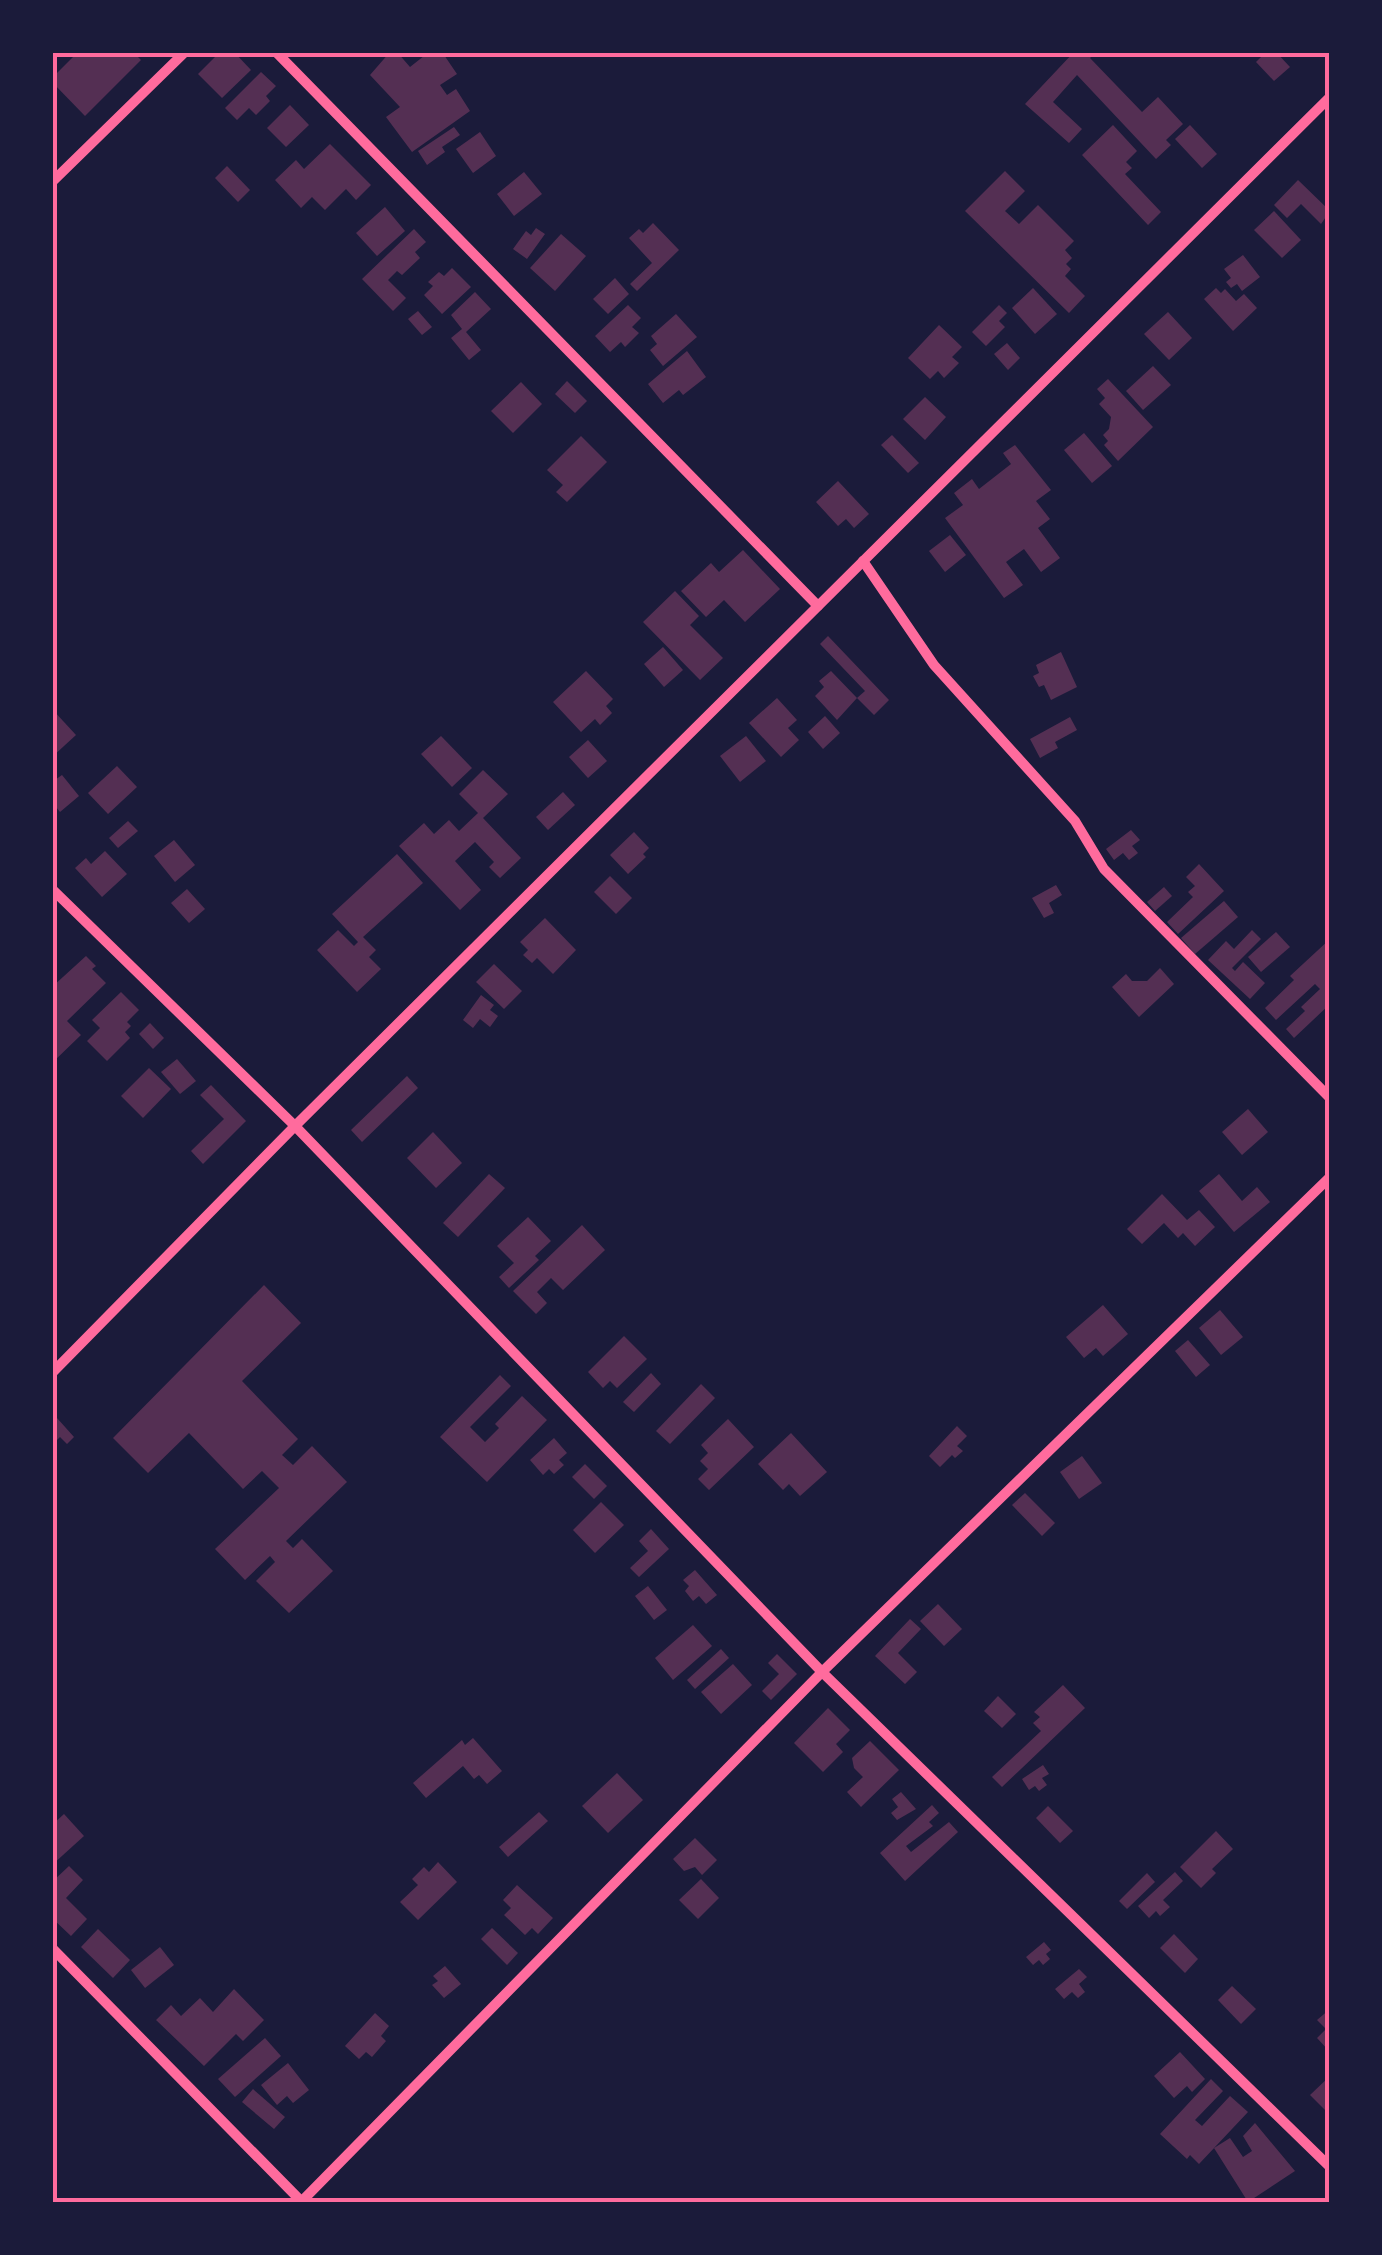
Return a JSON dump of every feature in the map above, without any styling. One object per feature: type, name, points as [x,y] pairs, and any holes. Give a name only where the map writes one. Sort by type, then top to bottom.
[{"type":"street","points":[[52,182],[185,52]]},
{"type":"street","points":[[276,52],[818,606]]},
{"type":"street","points":[[52,1373],[295,1126],[1330,97]]},
{"type":"street","points":[[863,562],[934,664],[1075,821],[1104,869],[1330,1098]]},
{"type":"street","points":[[52,890],[295,1126],[822,1672],[1330,2166]]},
{"type":"street","points":[[52,1948],[301,2202],[822,1672],[1330,1177]]},
{"type":"building","points":[[78,52],[133,52],[141,60],[85,116],[52,82]]},
{"type":"building","points":[[220,52],[234,52],[251,70],[222,98],[198,74]]},
{"type":"building","points":[[390,52],[397,52],[410,67],[429,52],[442,52],[457,74],[440,85],[447,95],[456,89],[470,111],[412,152],[386,117],[400,107],[370,75]]},
{"type":"building","points":[[1074,52],[1096,52],[1090,58],[1142,112],[1158,97],[1183,124],[1166,140],[1171,145],[1156,159],[1077,75],[1053,102],[1082,129],[1069,143],[1025,104]]},
{"type":"building","points":[[1266,52],[1276,52],[1290,67],[1274,81],[1256,62]]},
{"type":"building","points":[[261,72],[276,86],[266,96],[270,101],[256,115],[249,108],[237,120],[225,108]]},
{"type":"building","points":[[290,105],[309,125],[286,147],[267,128]]},
{"type":"building","points":[[1113,125],[1137,151],[1126,162],[1132,168],[1125,174],[1161,212],[1148,225],[1082,155]]},
{"type":"building","points":[[1190,125],[1217,154],[1202,168],[1175,139]]},
{"type":"building","points":[[454,127],[460,135],[442,147],[445,152],[427,165],[418,151]]},
{"type":"building","points":[[480,132],[496,156],[473,173],[456,149]]},
{"type":"building","points":[[330,144],[371,185],[356,200],[346,189],[325,210],[312,197],[301,208],[275,180],[296,160],[304,169]]},
{"type":"building","points":[[227,166],[250,190],[238,202],[215,178]]},
{"type":"building","points":[[1005,171],[1025,191],[1005,211],[1019,224],[1038,205],[1074,241],[1065,250],[1072,258],[1066,264],[1071,269],[1065,276],[1085,296],[1069,313],[965,211]]},
{"type":"building","points":[[524,172],[542,194],[514,216],[497,194]]},
{"type":"building","points":[[1298,180],[1330,211],[1321,224],[1301,204],[1287,218],[1274,205]]},
{"type":"building","points":[[385,207],[405,231],[377,256],[356,233]]},
{"type":"building","points":[[1274,211],[1301,240],[1282,258],[1254,230]]},
{"type":"building","points":[[653,223],[679,250],[637,291],[630,284],[652,263],[629,238],[639,229],[643,233]]},
{"type":"building","points":[[536,228],[545,234],[527,259],[513,249],[526,231],[531,235]]},
{"type":"building","points":[[414,229],[426,242],[415,252],[420,258],[402,275],[397,271],[388,280],[406,298],[393,311],[362,279]]},
{"type":"building","points":[[561,234],[586,256],[555,291],[530,268]]},
{"type":"building","points":[[1243,255],[1260,277],[1242,291],[1237,284],[1231,288],[1226,282],[1231,278],[1224,269]]},
{"type":"building","points":[[452,268],[471,287],[442,314],[424,295],[433,286],[428,282],[439,272],[444,276]]},
{"type":"building","points":[[615,278],[629,294],[608,314],[593,299]]},
{"type":"building","points":[[1033,288],[1057,314],[1035,334],[1012,308]]},
{"type":"building","points":[[1216,288],[1221,293],[1225,289],[1236,301],[1244,294],[1257,308],[1233,331],[1204,299]]},
{"type":"building","points":[[475,292],[491,309],[466,332],[481,350],[469,360],[451,338],[462,329],[451,315]]},
{"type":"building","points":[[628,305],[641,318],[632,327],[639,333],[625,347],[621,342],[610,352],[595,336]]},
{"type":"building","points":[[999,305],[1007,313],[999,321],[1005,327],[986,346],[972,332]]},
{"type":"building","points":[[418,311],[432,327],[422,335],[408,319]]},
{"type":"building","points":[[1168,312],[1192,338],[1169,360],[1144,334]]},
{"type":"building","points":[[676,314],[697,337],[663,366],[650,350],[657,344],[651,336]]},
{"type":"building","points":[[939,325],[962,347],[952,357],[959,363],[944,378],[938,371],[930,379],[908,358]]},
{"type":"building","points":[[1007,343],[1020,358],[1008,370],[994,354]]},
{"type":"building","points":[[687,351],[706,377],[683,395],[679,390],[663,403],[648,384]]},
{"type":"building","points":[[1153,366],[1171,385],[1143,410],[1126,391]]},
{"type":"building","points":[[1108,379],[1153,427],[1118,461],[1104,445],[1108,441],[1103,435],[1109,429],[1111,417],[1099,404],[1105,398],[1097,389]]},
{"type":"building","points":[[567,381],[587,401],[575,413],[555,394]]},
{"type":"building","points":[[521,382],[542,404],[513,433],[491,411]]},
{"type":"building","points":[[925,397],[946,417],[925,440],[903,419]]},
{"type":"building","points":[[1084,433],[1112,466],[1092,483],[1064,450]]},
{"type":"building","points":[[892,435],[919,463],[908,473],[881,445]]},
{"type":"building","points":[[581,436],[607,462],[567,502],[556,492],[563,485],[547,470]]},
{"type":"building","points":[[1015,445],[1051,490],[1036,501],[1050,519],[1038,528],[1060,558],[1041,572],[1024,549],[1006,562],[1023,585],[1004,598],[945,518],[963,505],[954,493],[972,479],[979,489],[1011,464],[1003,453]]},
{"type":"building","points":[[838,481],[869,514],[854,528],[846,519],[838,526],[816,502]]},
{"type":"building","points":[[950,535],[966,555],[945,572],[929,551]]},
{"type":"building","points":[[743,550],[780,589],[745,622],[724,600],[706,617],[681,591],[711,563],[719,572]]},
{"type":"building","points":[[675,591],[699,616],[690,625],[723,658],[700,680],[643,622]]},
{"type":"building","points":[[828,636],[889,700],[874,715],[857,698],[865,691],[820,644]]},
{"type":"building","points":[[663,647],[683,670],[664,687],[644,664]]},
{"type":"building","points":[[1061,652],[1077,687],[1051,700],[1044,685],[1039,687],[1033,676],[1039,673],[1036,665]]},
{"type":"building","points":[[586,671],[613,699],[606,706],[612,713],[600,725],[595,719],[581,732],[553,702]]},
{"type":"building","points":[[831,671],[857,698],[837,720],[815,696],[824,687],[819,681]]},
{"type":"building","points":[[777,698],[797,720],[788,728],[799,740],[781,757],[749,723]]},
{"type":"building","points":[[52,709],[76,735],[52,757]]},
{"type":"building","points":[[825,716],[840,733],[823,749],[808,732]]},
{"type":"building","points":[[1070,717],[1077,730],[1055,742],[1058,748],[1040,758],[1030,739]]},
{"type":"building","points":[[441,736],[472,768],[452,787],[421,754]]},
{"type":"building","points":[[746,736],[766,761],[740,782],[720,756]]},
{"type":"building","points":[[588,740],[607,761],[588,778],[569,757]]},
{"type":"building","points":[[117,766],[137,787],[108,814],[88,793]]},
{"type":"building","points":[[483,770],[508,794],[483,818],[521,858],[500,878],[489,867],[494,862],[475,842],[455,861],[481,890],[460,910],[399,846],[424,823],[434,834],[449,820],[459,831],[478,813],[459,794]]},
{"type":"building","points":[[62,775],[79,796],[60,812],[52,802],[52,782]]},
{"type":"building","points":[[563,792],[575,805],[548,830],[536,817]]},
{"type":"building","points":[[128,821],[138,831],[118,848],[109,838]]},
{"type":"building","points":[[1131,830],[1140,840],[1132,846],[1138,853],[1129,860],[1123,853],[1114,860],[1106,849]]},
{"type":"building","points":[[634,832],[649,848],[643,854],[646,857],[628,874],[610,855]]},
{"type":"building","points":[[174,840],[195,865],[175,882],[154,856]]},
{"type":"building","points":[[105,851],[127,874],[102,897],[75,868],[86,858],[91,864]]},
{"type":"building","points":[[397,854],[423,883],[363,937],[376,950],[369,957],[381,969],[357,992],[317,950],[338,930],[354,946],[358,942],[332,914]]},
{"type":"building","points":[[1199,864],[1224,891],[1178,934],[1167,922],[1193,897],[1188,892],[1195,886],[1186,877]]},
{"type":"building","points":[[610,876],[632,898],[616,914],[594,892]]},
{"type":"building","points":[[1056,885],[1062,895],[1049,903],[1054,913],[1044,918],[1032,898]]},
{"type":"building","points":[[1164,887],[1172,896],[1155,911],[1147,902]]},
{"type":"building","points":[[187,889],[205,909],[189,923],[171,903]]},
{"type":"building","points":[[1224,901],[1238,917],[1195,954],[1181,938]]},
{"type":"building","points":[[545,918],[576,950],[553,974],[537,958],[532,963],[523,955],[528,950],[520,942]]},
{"type":"building","points":[[1252,930],[1261,939],[1232,968],[1235,971],[1243,962],[1265,983],[1250,999],[1208,960],[1226,941],[1234,949]]},
{"type":"building","points":[[1276,932],[1290,947],[1261,972],[1248,957]]},
{"type":"building","points":[[1330,939],[1330,1004],[1294,1038],[1286,1029],[1320,989],[1315,984],[1276,1020],[1265,1008],[1294,980],[1290,976]]},
{"type":"building","points":[[86,956],[106,983],[67,1021],[81,1035],[52,1063],[52,987]]},
{"type":"building","points":[[494,964],[522,991],[504,1009],[476,982]]},
{"type":"building","points":[[1160,968],[1174,984],[1139,1017],[1112,987],[1126,974],[1132,981],[1147,981]]},
{"type":"building","points":[[121,992],[139,1010],[127,1022],[131,1026],[125,1032],[130,1038],[107,1061],[87,1041],[100,1028],[92,1020]]},
{"type":"building","points":[[481,995],[494,1005],[490,1010],[498,1016],[490,1027],[480,1019],[473,1028],[463,1020]]},
{"type":"building","points":[[150,1023],[164,1038],[153,1049],[139,1034]]},
{"type":"building","points":[[177,1059],[196,1081],[180,1094],[161,1072]]},
{"type":"building","points":[[149,1068],[171,1089],[143,1118],[121,1096]]},
{"type":"building","points":[[407,1076],[418,1088],[362,1142],[351,1130]]},
{"type":"building","points":[[211,1085],[246,1121],[203,1164],[191,1151],[224,1119],[200,1095]]},
{"type":"building","points":[[1248,1109],[1268,1132],[1242,1155],[1222,1132]]},
{"type":"building","points":[[433,1132],[462,1163],[436,1188],[407,1158]]},
{"type":"building","points":[[489,1174],[505,1188],[458,1237],[443,1223]]},
{"type":"building","points":[[1219,1174],[1242,1201],[1257,1187],[1270,1202],[1234,1232],[1199,1191]]},
{"type":"building","points":[[1162,1194],[1187,1220],[1199,1210],[1215,1227],[1195,1246],[1183,1233],[1178,1238],[1164,1223],[1142,1244],[1127,1229]]},
{"type":"building","points":[[528,1217],[551,1241],[535,1256],[539,1260],[509,1288],[499,1277],[514,1263],[497,1246]]},
{"type":"building","points":[[582,1225],[605,1250],[563,1290],[551,1278],[537,1292],[547,1303],[536,1314],[513,1291]]},
{"type":"building","points":[[264,1285],[301,1323],[242,1381],[298,1439],[282,1455],[293,1465],[312,1446],[347,1482],[286,1541],[293,1548],[302,1539],[333,1571],[289,1613],[256,1581],[275,1562],[270,1556],[245,1580],[215,1549],[279,1488],[262,1471],[243,1489],[189,1433],[148,1473],[113,1438]]},
{"type":"building","points":[[1103,1305],[1128,1334],[1103,1356],[1096,1348],[1084,1358],[1066,1337]]},
{"type":"building","points":[[1220,1310],[1243,1337],[1221,1355],[1199,1328]]},
{"type":"building","points":[[624,1336],[647,1359],[617,1388],[610,1381],[603,1388],[588,1372]]},
{"type":"building","points":[[1188,1340],[1210,1365],[1196,1377],[1175,1351]]},
{"type":"building","points":[[651,1373],[661,1384],[634,1412],[623,1402]]},
{"type":"building","points":[[500,1375],[511,1386],[470,1427],[485,1442],[499,1428],[495,1424],[522,1396],[547,1420],[487,1482],[440,1437]]},
{"type":"building","points":[[701,1384],[715,1398],[670,1444],[656,1431]]},
{"type":"building","points":[[57,1418],[74,1437],[67,1444],[60,1437],[52,1445],[52,1422]]},
{"type":"building","points":[[728,1419],[754,1447],[709,1490],[698,1479],[708,1469],[700,1461],[708,1453],[701,1445]]},
{"type":"building","points":[[957,1426],[967,1436],[957,1446],[963,1451],[940,1467],[929,1456]]},
{"type":"building","points":[[791,1433],[827,1472],[800,1496],[789,1484],[783,1490],[758,1464]]},
{"type":"building","points":[[554,1438],[567,1453],[559,1460],[564,1465],[554,1474],[549,1469],[543,1475],[530,1460]]},
{"type":"building","points":[[1082,1456],[1102,1483],[1079,1499],[1060,1472]]},
{"type":"building","points":[[585,1464],[607,1486],[594,1499],[572,1477]]},
{"type":"building","points":[[1025,1493],[1055,1523],[1042,1536],[1012,1505]]},
{"type":"building","points":[[601,1502],[624,1525],[595,1553],[573,1530]]},
{"type":"building","points":[[651,1529],[669,1549],[639,1577],[630,1568],[648,1551],[639,1541]]},
{"type":"building","points":[[695,1570],[717,1595],[706,1604],[699,1596],[693,1601],[685,1591],[689,1586],[683,1580]]},
{"type":"building","points":[[648,1586],[667,1610],[654,1620],[635,1596]]},
{"type":"building","points":[[938,1604],[962,1629],[944,1646],[920,1621]]},
{"type":"building","points":[[910,1619],[921,1629],[898,1653],[917,1672],[905,1684],[875,1656]]},
{"type":"building","points":[[693,1625],[712,1646],[673,1680],[655,1658]]},
{"type":"building","points":[[721,1649],[729,1658],[695,1689],[687,1680]]},
{"type":"building","points":[[777,1654],[797,1674],[771,1700],[762,1691],[779,1674],[768,1663]]},
{"type":"building","points":[[733,1664],[752,1685],[721,1714],[701,1692]]},
{"type":"building","points":[[1063,1685],[1085,1708],[1002,1787],[992,1777],[1041,1731],[1033,1723],[1040,1717],[1034,1712]]},
{"type":"building","points":[[998,1696],[1016,1714],[1002,1728],[984,1711]]},
{"type":"building","points":[[828,1708],[850,1730],[836,1744],[843,1752],[823,1772],[794,1743]]},
{"type":"building","points":[[473,1738],[502,1771],[487,1784],[479,1775],[474,1779],[463,1766],[426,1798],[413,1783],[462,1740],[465,1745]]},
{"type":"building","points":[[870,1741],[899,1770],[861,1807],[847,1792],[863,1777],[854,1768],[852,1758]]},
{"type":"building","points":[[1043,1765],[1049,1774],[1042,1778],[1047,1785],[1039,1791],[1035,1786],[1029,1790],[1022,1779]]},
{"type":"building","points":[[617,1773],[643,1800],[608,1833],[582,1806]]},
{"type":"building","points":[[901,1792],[916,1809],[897,1820],[891,1813],[898,1807],[892,1799]]},
{"type":"building","points":[[932,1805],[939,1813],[929,1822],[933,1826],[906,1846],[911,1852],[949,1822],[958,1832],[905,1881],[880,1853]]},
{"type":"building","points":[[1048,1806],[1073,1831],[1060,1843],[1036,1818]]},
{"type":"building","points":[[539,1812],[548,1821],[508,1857],[499,1847]]},
{"type":"building","points":[[64,1814],[84,1836],[52,1865],[52,1825]]},
{"type":"building","points":[[1216,1831],[1233,1849],[1212,1869],[1216,1873],[1201,1888],[1180,1867]]},
{"type":"building","points":[[695,1838],[717,1860],[702,1875],[695,1867],[684,1871],[673,1859]]},
{"type":"building","points":[[438,1862],[457,1882],[418,1920],[400,1902],[418,1885],[412,1879],[424,1867],[429,1872]]},
{"type":"building","points":[[69,1866],[83,1880],[66,1898],[87,1919],[71,1936],[52,1918],[52,1882]]},
{"type":"building","points":[[1175,1872],[1183,1881],[1163,1900],[1170,1907],[1160,1916],[1156,1911],[1149,1918],[1138,1906]]},
{"type":"building","points":[[1147,1873],[1155,1882],[1127,1909],[1119,1901]]},
{"type":"building","points":[[701,1879],[719,1898],[698,1919],[679,1900]]},
{"type":"building","points":[[517,1885],[553,1918],[538,1934],[532,1928],[525,1935],[504,1915],[511,1908],[503,1900]]},
{"type":"building","points":[[492,1928],[518,1953],[507,1965],[481,1939]]},
{"type":"building","points":[[98,1929],[130,1960],[113,1978],[81,1947]]},
{"type":"building","points":[[1174,1934],[1198,1959],[1185,1973],[1160,1948]]},
{"type":"building","points":[[1044,1942],[1051,1950],[1046,1954],[1050,1959],[1043,1965],[1039,1960],[1033,1965],[1026,1957]]},
{"type":"building","points":[[160,1947],[174,1965],[145,1988],[131,1970]]},
{"type":"building","points":[[445,1966],[461,1984],[444,1998],[432,1985],[438,1981],[433,1976]]},
{"type":"building","points":[[1079,1969],[1087,1977],[1079,1984],[1085,1992],[1078,1998],[1072,1992],[1064,1999],[1055,1989]]},
{"type":"building","points":[[1232,1986],[1256,2009],[1241,2024],[1218,2000]]},
{"type":"building","points":[[234,1989],[264,2020],[243,2041],[236,2034],[204,2066],[156,2020],[171,2005],[181,2016],[200,1998],[213,2012]]},
{"type":"building","points":[[1330,2009],[1330,2052],[1317,2038],[1326,2029],[1317,2020]]},
{"type":"building","points":[[375,2013],[389,2026],[381,2036],[386,2041],[372,2057],[366,2052],[359,2059],[345,2046]]},
{"type":"building","points":[[265,2038],[281,2056],[235,2097],[218,2079]]},
{"type":"building","points":[[1180,2052],[1205,2079],[1192,2092],[1187,2086],[1174,2098],[1154,2076]]},
{"type":"building","points":[[288,2063],[309,2090],[293,2103],[287,2096],[277,2105],[261,2085]]},
{"type":"building","points":[[1330,2076],[1330,2115],[1310,2095]]},
{"type":"building","points":[[1211,2079],[1223,2091],[1195,2120],[1202,2126],[1230,2096],[1248,2112],[1199,2164],[1190,2155],[1187,2159],[1160,2134]]},
{"type":"building","points":[[253,2089],[285,2117],[274,2129],[242,2102]]},
{"type":"building","points":[[1255,2123],[1295,2171],[1248,2202],[1214,2148],[1230,2138],[1243,2157],[1252,2151],[1243,2136]]}]
